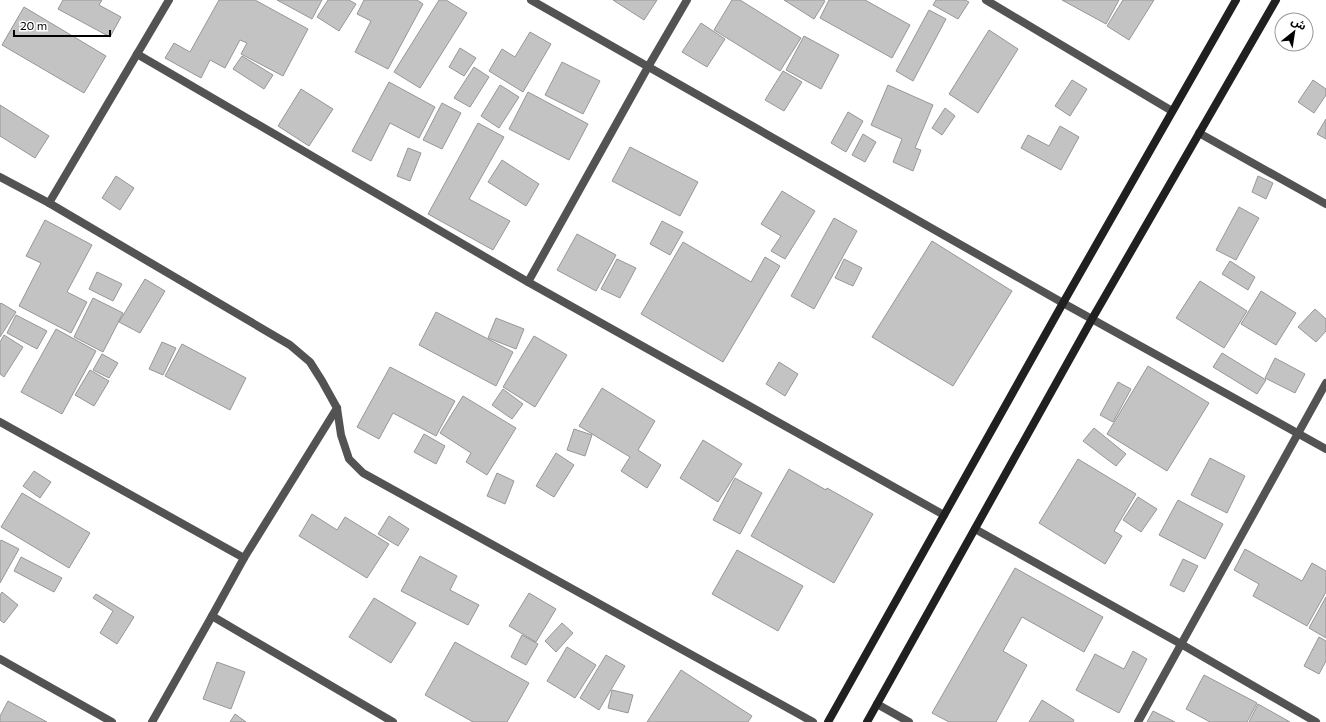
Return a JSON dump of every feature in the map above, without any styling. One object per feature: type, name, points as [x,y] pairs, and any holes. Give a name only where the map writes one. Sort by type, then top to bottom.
[{"type":"main road","points":[[828,722],[1063,303],[1236,0]]},
{"type":"main road","points":[[867,722],[1092,319],[1276,0]]},
{"type":"street","points":[[49,203],[169,0]]},
{"type":"street","points":[[531,0],[1063,303],[1326,449]]},
{"type":"street","points":[[528,282],[687,0]]},
{"type":"street","points":[[986,0],[1172,111]]},
{"type":"street","points":[[137,54],[528,282],[944,515]]},
{"type":"street","points":[[1199,133],[1326,204]]},
{"type":"street","points":[[0,177],[49,203],[290,345],[310,362],[337,408],[341,435],[349,459],[363,473],[813,722]]},
{"type":"street","points":[[1138,722],[1326,382]]},
{"type":"street","points":[[152,722],[244,558],[337,408]]},
{"type":"street","points":[[0,422],[244,558]]},
{"type":"street","points":[[974,529],[1181,644],[1316,722]]},
{"type":"street","points":[[212,616],[393,722]]},
{"type":"street","points":[[0,659],[112,722]]},
{"type":"street","points":[[877,704],[909,722]]},
{"type":"building","points":[[63,0],[102,0],[99,5],[121,17],[110,37],[58,9]]},
{"type":"building","points":[[219,0],[255,0],[308,29],[283,76],[241,54],[247,43],[240,40],[225,68],[210,60],[201,78],[165,58],[174,43],[190,52]]},
{"type":"building","points":[[277,0],[322,0],[312,19]]},
{"type":"building","points":[[328,0],[349,0],[356,4],[339,31],[317,17]]},
{"type":"building","points":[[364,0],[417,0],[423,4],[388,69],[355,52],[371,21],[357,14]]},
{"type":"building","points":[[439,0],[446,0],[467,13],[420,88],[394,72]]},
{"type":"building","points":[[613,0],[657,0],[644,20]]},
{"type":"building","points":[[732,0],[740,0],[801,38],[780,71],[714,30]]},
{"type":"building","points":[[784,0],[823,0],[825,1],[814,19]]},
{"type":"building","points":[[829,0],[865,0],[910,25],[892,58],[820,18]]},
{"type":"building","points":[[936,0],[965,0],[969,2],[958,19],[933,5]]},
{"type":"building","points":[[1062,0],[1119,0],[1106,24]]},
{"type":"building","points":[[1123,0],[1154,0],[1129,40],[1107,26]]},
{"type":"building","points":[[24,7],[106,56],[84,93],[2,45]]},
{"type":"building","points":[[929,10],[946,19],[913,81],[896,71]]},
{"type":"building","points":[[701,23],[725,39],[707,67],[682,52]]},
{"type":"building","points":[[989,30],[1018,49],[978,113],[949,94]]},
{"type":"building","points":[[530,32],[551,44],[523,92],[489,71],[502,49],[515,57]]},
{"type":"building","points":[[804,36],[839,55],[821,89],[786,70]]},
{"type":"building","points":[[460,48],[476,58],[464,76],[449,67]]},
{"type":"building","points":[[242,56],[273,75],[264,89],[233,69]]},
{"type":"building","points":[[562,62],[600,81],[583,114],[545,95]]},
{"type":"building","points":[[474,67],[489,77],[470,107],[454,98]]},
{"type":"building","points":[[783,71],[802,82],[784,111],[765,100]]},
{"type":"building","points":[[1072,80],[1087,89],[1070,116],[1055,106]]},
{"type":"building","points":[[1313,80],[1326,89],[1326,95],[1314,113],[1298,102]]},
{"type":"building","points":[[389,82],[435,107],[419,138],[390,123],[371,161],[352,151]]},
{"type":"building","points":[[500,85],[519,97],[499,128],[481,116]]},
{"type":"building","points":[[888,85],[933,105],[915,148],[921,150],[913,171],[893,162],[902,139],[871,125]]},
{"type":"building","points":[[301,89],[333,109],[309,146],[278,126]]},
{"type":"building","points":[[528,92],[588,124],[569,160],[509,129]]},
{"type":"building","points":[[442,103],[461,113],[442,149],[423,140]]},
{"type":"building","points":[[0,105],[49,136],[35,158],[0,136]]},
{"type":"building","points":[[945,108],[955,116],[942,135],[932,128]]},
{"type":"building","points":[[848,112],[863,121],[846,152],[831,143]]},
{"type":"building","points":[[1326,119],[1326,139],[1317,134]]},
{"type":"building","points":[[478,123],[504,137],[469,199],[510,221],[493,250],[428,214]]},
{"type":"building","points":[[1060,126],[1079,137],[1061,170],[1021,148],[1028,135],[1049,146]]},
{"type":"building","points":[[863,134],[876,142],[865,162],[852,155]]},
{"type":"building","points":[[630,147],[698,182],[680,216],[612,181]]},
{"type":"building","points":[[408,148],[421,153],[410,181],[397,176]]},
{"type":"building","points":[[502,160],[539,184],[526,206],[488,182]]},
{"type":"building","points":[[116,176],[134,188],[120,210],[102,198]]},
{"type":"building","points":[[1258,176],[1273,183],[1266,199],[1252,192]]},
{"type":"building","points":[[782,191],[815,211],[785,259],[771,251],[781,236],[761,224]]},
{"type":"building","points":[[1239,207],[1259,218],[1236,260],[1216,250]]},
{"type":"building","points":[[834,218],[857,231],[814,309],[791,296]]},
{"type":"building","points":[[45,220],[92,245],[67,292],[87,302],[71,333],[19,306],[41,263],[26,256]]},
{"type":"building","points":[[662,221],[683,232],[670,255],[650,244]]},
{"type":"building","points":[[577,234],[616,255],[596,291],[557,270]]},
{"type":"building","points":[[932,241],[1012,291],[953,386],[872,337]]},
{"type":"building","points":[[683,242],[751,282],[765,257],[780,266],[723,362],[641,314]]},
{"type":"building","points":[[617,259],[636,268],[620,298],[601,289]]},
{"type":"building","points":[[844,259],[862,268],[853,286],[835,278]]},
{"type":"building","points":[[1230,261],[1255,277],[1248,290],[1222,274]]},
{"type":"building","points":[[97,272],[122,284],[113,301],[89,289]]},
{"type":"building","points":[[145,279],[165,291],[140,333],[119,322]]},
{"type":"building","points":[[1200,281],[1247,311],[1224,348],[1176,318]]},
{"type":"building","points":[[1261,291],[1296,313],[1276,345],[1241,324]]},
{"type":"building","points":[[93,298],[123,313],[103,352],[74,337]]},
{"type":"building","points":[[1,303],[16,312],[0,337],[0,304]]},
{"type":"building","points":[[1315,309],[1326,319],[1326,331],[1316,342],[1298,327]]},
{"type":"building","points":[[436,312],[513,352],[496,386],[419,345]]},
{"type":"building","points":[[16,315],[47,331],[37,349],[7,333]]},
{"type":"building","points":[[496,318],[524,329],[516,349],[488,338]]},
{"type":"building","points":[[56,329],[96,351],[62,414],[21,392]]},
{"type":"building","points":[[4,335],[23,347],[4,377],[0,374],[0,342]]},
{"type":"building","points":[[534,336],[567,355],[535,407],[503,387]]},
{"type":"building","points":[[162,342],[176,348],[163,375],[149,369]]},
{"type":"building","points":[[182,344],[246,378],[230,410],[165,376]]},
{"type":"building","points":[[1222,353],[1266,380],[1257,394],[1213,367]]},
{"type":"building","points":[[102,354],[118,363],[109,378],[93,370]]},
{"type":"building","points":[[1275,358],[1305,374],[1295,393],[1265,378]]},
{"type":"building","points":[[779,362],[798,374],[785,396],[766,384]]},
{"type":"building","points":[[1148,366],[1209,403],[1167,471],[1107,434]]},
{"type":"building","points":[[390,367],[455,401],[436,436],[393,413],[379,439],[357,427]]},
{"type":"building","points":[[90,370],[109,381],[94,406],[75,395]]},
{"type":"building","points":[[1118,382],[1131,389],[1113,422],[1100,415]]},
{"type":"building","points":[[602,388],[655,421],[638,450],[661,465],[647,488],[621,471],[630,457],[579,426]]},
{"type":"building","points":[[503,389],[523,404],[512,419],[492,405]]},
{"type":"building","points":[[463,396],[516,428],[487,475],[466,462],[471,453],[440,433]]},
{"type":"building","points":[[1094,428],[1126,454],[1116,466],[1083,441]]},
{"type":"building","points":[[574,429],[592,435],[585,456],[567,450]]},
{"type":"building","points":[[424,434],[445,446],[436,464],[414,452]]},
{"type":"building","points":[[703,440],[742,464],[718,502],[680,478]]},
{"type":"building","points":[[556,453],[574,465],[554,497],[536,486]]},
{"type":"building","points":[[1210,458],[1245,476],[1227,513],[1191,495]]},
{"type":"building","points":[[1078,459],[1136,494],[1114,531],[1122,536],[1105,564],[1039,523]]},
{"type":"building","points":[[789,469],[873,514],[834,583],[751,536]]},
{"type":"building","points":[[34,471],[51,482],[40,498],[23,486]]},
{"type":"building","points":[[497,473],[514,481],[505,504],[487,496]]},
{"type":"building","points":[[735,478],[762,493],[740,534],[713,520]]},
{"type":"building","points":[[22,493],[90,533],[69,568],[1,527]]},
{"type":"building","points":[[1138,497],[1157,509],[1141,532],[1123,520]]},
{"type":"building","points":[[1178,500],[1223,524],[1205,559],[1159,535]]},
{"type":"building","points":[[312,514],[337,530],[345,517],[389,544],[367,578],[299,536]]},
{"type":"building","points":[[389,516],[409,529],[398,546],[378,534]]},
{"type":"building","points":[[1,540],[19,549],[0,583],[0,542]]},
{"type":"building","points":[[1245,549],[1302,581],[1312,563],[1326,571],[1326,592],[1307,626],[1253,596],[1259,584],[1234,570]]},
{"type":"building","points":[[737,550],[803,586],[778,631],[712,594]]},
{"type":"building","points":[[420,556],[457,576],[450,590],[479,605],[468,625],[401,591]]},
{"type":"building","points":[[21,557],[62,578],[54,592],[14,571]]},
{"type":"building","points":[[1183,559],[1198,566],[1184,592],[1170,585]]},
{"type":"building","points":[[1015,568],[1103,617],[1084,652],[1022,617],[1003,651],[1027,665],[996,722],[949,722],[932,713]]},
{"type":"building","points":[[2,592],[18,605],[4,623],[0,620],[0,595]]},
{"type":"building","points":[[529,593],[556,609],[536,642],[509,626]]},
{"type":"building","points":[[96,594],[134,617],[117,644],[100,633],[113,611],[93,598]]},
{"type":"building","points":[[1326,597],[1326,638],[1309,628]]},
{"type":"building","points":[[374,598],[416,623],[391,663],[349,637]]},
{"type":"building","points":[[562,623],[573,633],[556,652],[545,641]]},
{"type":"building","points":[[522,635],[538,644],[526,665],[511,657]]},
{"type":"building","points":[[1319,637],[1326,641],[1326,661],[1319,674],[1304,666]]},
{"type":"building","points":[[455,642],[529,683],[507,722],[473,722],[425,695]]},
{"type":"building","points":[[567,647],[596,665],[575,698],[547,681]]},
{"type":"building","points":[[1133,651],[1147,659],[1119,713],[1076,690],[1095,654],[1124,669]]},
{"type":"building","points":[[606,655],[625,666],[599,710],[580,698]]},
{"type":"building","points":[[217,662],[245,672],[231,709],[203,699]]},
{"type":"building","points":[[681,670],[752,716],[748,722],[647,722]]},
{"type":"building","points":[[1204,675],[1257,703],[1247,722],[1210,722],[1186,709]]},
{"type":"building","points":[[612,690],[633,695],[628,713],[608,708]]},
{"type":"building","points":[[1042,700],[1074,720],[1073,722],[1029,722]]},
{"type":"building","points":[[8,701],[47,722],[0,722],[0,716]]},
{"type":"building","points":[[1258,704],[1290,722],[1249,722]]},
{"type":"building","points":[[1153,711],[1175,722],[1147,722]]},
{"type":"building","points":[[235,714],[246,722],[230,722]]}]
